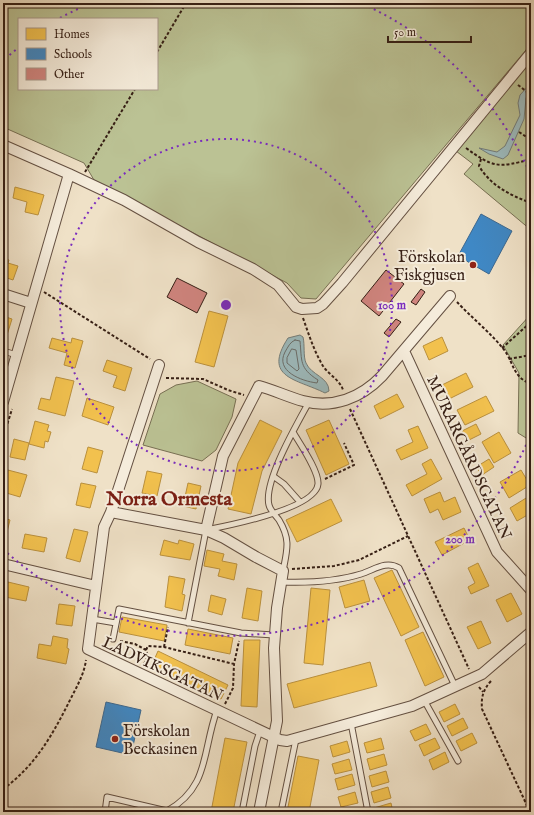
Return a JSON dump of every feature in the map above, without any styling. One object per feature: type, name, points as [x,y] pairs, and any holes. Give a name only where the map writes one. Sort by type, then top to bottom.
[{"type":"street","points":[[3,145],[124,200],[198,242],[263,275],[278,285],[296,307],[302,310],[317,308],[323,304],[531,53]]},
{"type":"street","points":[[3,402],[69,174]]},
{"type":"street","points":[[3,294],[31,303]]},
{"type":"street","points":[[206,530],[223,456],[259,386],[308,402],[331,403],[346,400],[371,387],[404,351],[450,296]]},
{"type":"street","name":"MURARGÅRDSGATAN","points":[[404,351],[498,552],[531,590]]},
{"type":"street","name":"LADVIKSGATAN","points":[[159,365],[104,527],[88,649],[260,731],[287,741],[412,706],[474,678],[490,669],[531,632]]},
{"type":"street","points":[[110,512],[206,530],[224,538],[256,558],[283,571],[274,635],[274,669],[277,717],[259,812]]},
{"type":"street","points":[[3,564],[96,586]]},
{"type":"lane","points":[[3,351],[17,355]]},
{"type":"lane","points":[[283,571],[288,543],[281,524],[269,506],[268,496],[274,476],[308,402]]},
{"type":"lane","points":[[188,623],[206,530],[247,522],[274,513],[300,502],[317,489],[318,482],[311,462],[293,432]]},
{"type":"lane","points":[[274,476],[284,484],[300,502]]},
{"type":"lane","points":[[281,582],[331,581],[362,574],[386,564],[394,565],[399,568],[455,686]]},
{"type":"lane","points":[[113,639],[119,609],[241,634],[274,635]]},
{"type":"lane","points":[[92,619],[116,623]]},
{"type":"lane","points":[[424,700],[458,761]]},
{"type":"lane","points":[[104,812],[107,797],[167,811],[182,802],[196,785],[202,774],[211,728],[217,710]]},
{"type":"lane","points":[[351,723],[368,812]]},
{"type":"lane","points":[[242,812],[255,746],[260,731]]},
{"type":"lane","points":[[281,812],[296,739]]},
{"type":"path","points":[[158,50],[186,3]]},
{"type":"path","points":[[522,88],[530,94]]},
{"type":"path","points":[[80,179],[134,90]]},
{"type":"path","points":[[519,132],[531,140]]},
{"type":"path","points":[[457,142],[481,159],[497,166],[531,159]]},
{"type":"path","points":[[481,159],[479,166],[482,172],[498,188],[512,196],[531,203]]},
{"type":"path","points":[[46,293],[159,365]]},
{"type":"path","points":[[450,296],[502,348],[514,371],[531,384]]},
{"type":"path","points":[[302,310],[302,315],[318,356],[324,368],[342,386],[346,400],[474,678]]},
{"type":"path","points":[[502,348],[531,322]]},
{"type":"path","points":[[509,359],[517,356],[531,355]]},
{"type":"path","points":[[154,378],[203,379],[228,390],[253,397]]},
{"type":"path","points":[[318,482],[354,465],[344,443]]},
{"type":"path","points":[[283,571],[334,566],[359,560],[408,536]]},
{"type":"path","points":[[164,647],[169,620]]},
{"type":"path","points":[[217,710],[224,705],[233,688],[234,664],[241,634]]},
{"type":"path","points":[[113,639],[135,644],[146,650],[148,656],[140,674]]},
{"type":"path","points":[[146,650],[148,646],[164,647],[234,664]]},
{"type":"path","points":[[3,789],[30,766],[49,740],[84,672],[88,649]]},
{"type":"path","points":[[494,678],[483,692],[481,700],[482,709],[530,812]]},
{"type":"green space","points":[[3,3],[531,3],[531,44],[316,299],[301,298],[287,283],[94,180],[84,163],[3,127]]},
{"type":"green space","points":[[531,60],[531,230],[464,174],[473,164],[456,151]]},
{"type":"green space","points":[[531,314],[531,441],[518,433],[519,373],[503,345]]},
{"type":"green space","points":[[197,381],[236,399],[232,417],[216,450],[202,461],[143,445],[160,394],[176,385]]},
{"type":"water","points":[[531,83],[531,90],[526,98],[524,119],[508,155],[503,159],[489,154],[479,148],[497,152],[505,146],[520,115],[518,103],[520,95]]},
{"type":"water","points":[[300,335],[303,337],[306,363],[308,367],[326,382],[329,391],[325,393],[294,380],[286,375],[281,369],[279,362],[281,351],[288,338]]},
{"type":"building: Homes","points":[[15,187],[44,195],[38,215],[25,212],[27,202],[13,198]]},
{"type":"building: Homes","points":[[3,259],[9,260],[8,263],[18,266],[13,280],[4,277]]},
{"type":"building: Homes","points":[[209,311],[228,316],[214,367],[195,362]]},
{"type":"building: Homes","points":[[3,316],[12,319],[7,335],[3,334]]},
{"type":"building: Homes","points":[[442,337],[448,351],[429,360],[423,346]]},
{"type":"building: Homes","points":[[52,338],[71,343],[72,338],[83,341],[75,368],[64,365],[67,353],[49,348]]},
{"type":"building: Homes","points":[[107,360],[132,368],[125,391],[113,387],[117,376],[103,371]]},
{"type":"building: Homes","points":[[466,373],[473,387],[449,399],[442,385]]},
{"type":"building: Homes","points":[[56,377],[74,381],[65,416],[38,409],[41,398],[50,400]]},
{"type":"building: Homes","points":[[397,394],[404,407],[380,419],[374,406]]},
{"type":"building: Homes","points":[[486,396],[494,411],[465,425],[457,410]]},
{"type":"building: Homes","points":[[87,398],[114,407],[108,425],[82,416]]},
{"type":"building: Homes","points":[[260,420],[282,431],[262,471],[251,514],[228,509],[238,463]]},
{"type":"building: Homes","points":[[329,420],[349,464],[326,475],[306,430]]},
{"type":"building: Homes","points":[[35,421],[49,425],[47,431],[51,432],[48,442],[45,441],[44,448],[29,444]]},
{"type":"building: Homes","points":[[476,424],[481,434],[467,441],[462,431]]},
{"type":"building: Homes","points":[[418,426],[428,448],[401,460],[396,450],[413,442],[408,430]]},
{"type":"building: Homes","points":[[499,432],[511,453],[494,463],[482,442]]},
{"type":"building: Homes","points":[[14,439],[29,443],[25,460],[10,457]]},
{"type":"building: Homes","points":[[88,447],[103,451],[97,473],[82,469]]},
{"type":"building: Homes","points":[[431,459],[442,479],[412,496],[406,485],[427,474],[422,464]]},
{"type":"building: Homes","points":[[489,459],[494,467],[482,475],[476,467]]},
{"type":"building: Homes","points":[[4,469],[27,475],[20,497],[3,492]]},
{"type":"building: Homes","points":[[521,470],[530,485],[509,498],[500,482]]},
{"type":"building: Homes","points":[[147,471],[162,474],[157,496],[142,493]]},
{"type":"building: Homes","points":[[81,483],[96,486],[90,508],[76,505]]},
{"type":"building: Homes","points":[[188,483],[201,486],[196,509],[183,506]]},
{"type":"building: Homes","points":[[440,492],[444,502],[455,497],[461,512],[443,520],[438,509],[430,513],[424,499]]},
{"type":"building: Homes","points":[[531,495],[531,513],[517,521],[510,508]]},
{"type":"building: Homes","points":[[331,499],[342,521],[297,542],[286,520]]},
{"type":"building: Homes","points":[[3,510],[6,511],[4,518],[10,520],[7,532],[3,531]]},
{"type":"building: Homes","points":[[464,528],[470,540],[442,555],[435,542]]},
{"type":"building: Homes","points":[[74,529],[88,532],[80,562],[66,558]]},
{"type":"building: Homes","points":[[25,534],[47,538],[44,552],[22,548]]},
{"type":"building: Homes","points":[[164,540],[178,544],[179,540],[194,544],[190,560],[160,555]]},
{"type":"building: Homes","points":[[207,550],[224,554],[222,561],[237,564],[234,580],[218,576],[220,569],[204,566]]},
{"type":"building: Homes","points":[[478,563],[489,586],[471,594],[468,587],[475,583],[468,568]]},
{"type":"building: Homes","points":[[392,570],[419,627],[401,636],[374,578]]},
{"type":"building: Homes","points":[[169,576],[185,579],[182,594],[185,595],[182,611],[165,607]]},
{"type":"building: Homes","points":[[364,580],[370,601],[345,608],[339,587]]},
{"type":"building: Homes","points":[[8,582],[29,587],[26,601],[5,597]]},
{"type":"building: Homes","points":[[247,588],[262,591],[258,621],[242,618]]},
{"type":"building: Homes","points":[[311,588],[330,590],[323,665],[304,663]]},
{"type":"building: Homes","points":[[511,593],[522,614],[507,622],[496,600]]},
{"type":"building: Homes","points":[[211,595],[226,599],[222,615],[208,611]]},
{"type":"building: Homes","points":[[59,604],[75,606],[72,626],[56,624]]},
{"type":"building: Homes","points":[[122,617],[167,625],[164,641],[119,632]]},
{"type":"building: Homes","points":[[481,621],[491,643],[478,649],[467,627]]},
{"type":"building: Homes","points":[[188,629],[233,638],[230,654],[185,645]]},
{"type":"building: Homes","points":[[423,632],[444,677],[425,686],[405,640]]},
{"type":"building: Homes","points":[[53,636],[68,639],[67,648],[69,649],[66,664],[37,658],[39,644],[51,646]]},
{"type":"building: Homes","points":[[244,640],[260,640],[257,707],[241,706]]},
{"type":"building: Homes","points":[[158,651],[228,685],[221,699],[151,667]]},
{"type":"building: Homes","points":[[370,662],[377,686],[294,708],[287,684]]},
{"type":"building: Homes","points":[[455,704],[460,714],[444,722],[439,712]]},
{"type":"building: Homes","points":[[463,718],[468,728],[452,736],[447,726]]},
{"type":"building: Homes","points":[[426,724],[431,734],[415,741],[410,731]]},
{"type":"building: Homes","points":[[472,733],[477,743],[461,751],[456,741]]},
{"type":"building: Homes","points":[[225,738],[247,742],[233,812],[211,812]]},
{"type":"building: Homes","points":[[381,738],[384,749],[367,753],[364,743]]},
{"type":"building: Homes","points":[[435,738],[440,748],[424,756],[419,745]]},
{"type":"building: Homes","points":[[347,741],[350,752],[333,757],[330,746]]},
{"type":"building: Homes","points":[[445,752],[449,762],[433,770],[429,760]]},
{"type":"building: Homes","points":[[384,754],[387,765],[370,770],[367,759]]},
{"type":"building: Homes","points":[[298,756],[319,760],[309,812],[287,812]]},
{"type":"building: Homes","points":[[349,759],[352,770],[335,774],[332,764]]},
{"type":"building: Homes","points":[[386,771],[389,782],[372,787],[369,776]]},
{"type":"building: Homes","points":[[352,774],[355,785],[338,790],[335,779]]},
{"type":"building: Homes","points":[[388,787],[391,798],[374,803],[371,792]]},
{"type":"building: Homes","points":[[355,792],[358,803],[341,807],[338,797]]},
{"type":"building: Homes","points":[[391,803],[393,812],[375,812],[374,808]]},
{"type":"building: Schools","points":[[481,214],[512,231],[489,274],[458,256]]},
{"type":"building: Schools","points":[[106,702],[141,710],[131,755],[96,747]]},
{"type":"building: Other","points":[[386,270],[404,284],[379,316],[361,301]]},
{"type":"building: Other","points":[[177,278],[207,293],[197,313],[167,297]]},
{"type":"building: Other","points":[[421,289],[425,292],[416,305],[411,302]]},
{"type":"building: Other","points":[[396,319],[401,322],[389,337],[384,333]]},
{"type":"place","name":"Förskolan Fiskgjusen","points":[[473,265]]},
{"type":"place","name":"Förskolan Beckasinen","points":[[115,739]]},
{"type":"district","name":"Norra Ormesta","points":[[169,498]]}]
